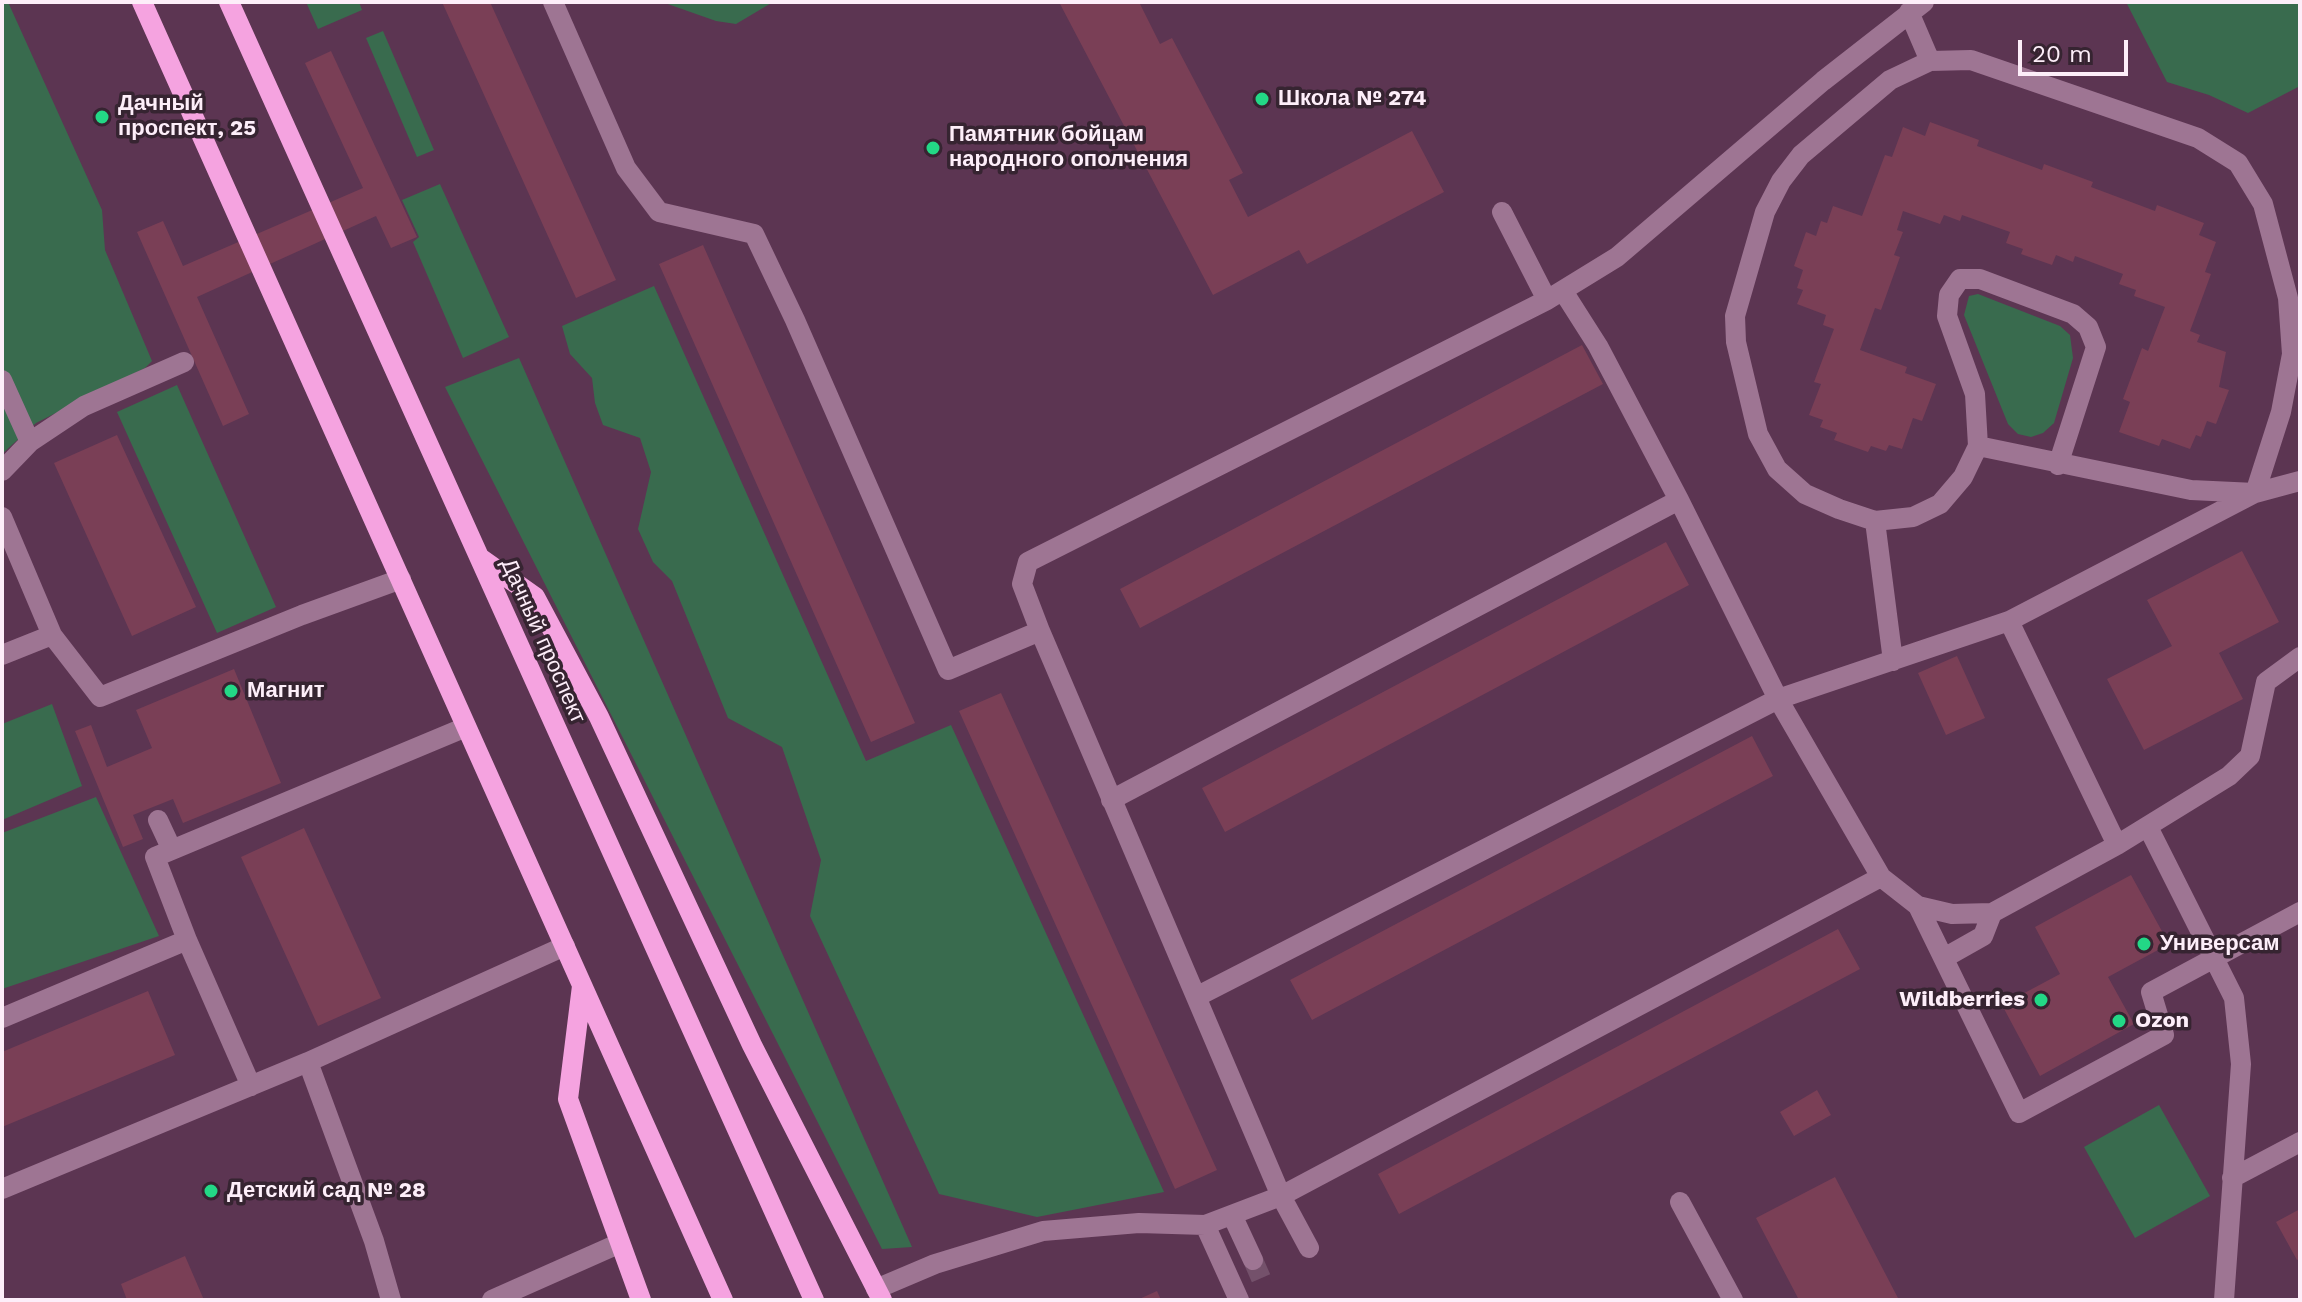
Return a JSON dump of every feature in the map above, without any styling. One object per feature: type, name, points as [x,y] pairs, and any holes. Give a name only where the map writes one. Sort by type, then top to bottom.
[{"type":"main road","points":[[142,2],[723,1300]]},
{"type":"main road","name":"Дачный проспект","points":[[229,2],[814,1300]]},
{"type":"main road","points":[[480,558],[535,597],[599,717],[752,1045],[879,1295]]},
{"type":"main road","points":[[582,986],[568,1099],[618,1244],[641,1300]]},
{"type":"lane","points":[[553,2],[626,168],[659,212],[754,234],[795,320],[948,670],[1040,631]]},
{"type":"lane","points":[[1309,1248],[1281,1196],[1040,631],[1022,584],[1028,562],[1555,296],[1617,257],[1917,7],[1930,61]]},
{"type":"lane","points":[[2058,465],[2096,347],[2088,327],[2073,314],[1980,279],[1960,279],[1949,295],[1947,316],[1975,394],[1978,446],[1963,477],[1940,504],[1913,517],[1875,521],[1805,494],[1777,469],[1758,434],[1736,342],[1735,316],[1765,212],[1781,181],[1801,155],[1890,80],[1930,61],[1971,60],[2198,138],[2238,163],[2263,204],[2277,252],[2288,298],[2292,354],[2281,412],[2255,493]]},
{"type":"lane","points":[[1502,212],[1555,296],[1598,346],[1778,699],[1881,877],[1918,906],[1952,914],[1992,913],[2117,845],[2229,776],[2250,756],[2266,682],[2300,657]]},
{"type":"lane","points":[[2,471],[30,442],[84,406],[184,362]]},
{"type":"lane","points":[[2,380],[30,442]]},
{"type":"lane","points":[[1978,446],[2058,465],[2191,490],[2255,493]]},
{"type":"lane","points":[[1196,997],[1778,699],[2009,621],[2255,493],[2300,481]]},
{"type":"lane","points":[[1111,800],[1679,500]]},
{"type":"lane","points":[[2,517],[52,635],[100,697],[302,615],[401,579]]},
{"type":"lane","points":[[1875,521],[1893,661]]},
{"type":"lane","points":[[2009,621],[2117,845]]},
{"type":"lane","points":[[2,655],[52,635]]},
{"type":"lane","points":[[251,1086],[187,940],[155,857],[466,727]]},
{"type":"lane","points":[[158,820],[172,850]]},
{"type":"lane","points":[[2148,827],[2215,954],[2234,998],[2241,1064],[2224,1300]]},
{"type":"lane","points":[[879,1295],[935,1264],[1043,1231],[1139,1223],[1205,1225],[1233,1217],[1281,1196],[1881,877]]},
{"type":"lane","points":[[1918,906],[2019,1113],[2164,1035],[2151,992],[2215,954],[2300,912]]},
{"type":"lane","points":[[1944,958],[1983,936],[1992,913]]},
{"type":"lane","points":[[2,1018],[187,940]]},
{"type":"lane","points":[[2,1189],[308,1062],[565,946]]},
{"type":"lane","points":[[308,1062],[374,1241],[391,1300]]},
{"type":"lane","points":[[2232,1178],[2300,1142]]},
{"type":"lane","points":[[1680,1202],[1733,1300]]},
{"type":"lane","points":[[1233,1217],[1253,1260]]},
{"type":"lane","points":[[1205,1225],[1239,1300]]},
{"type":"lane","points":[[492,1300],[618,1244]]},
{"type":"green space","points":[[2,2],[8,2],[102,210],[105,250],[152,361],[145,368],[36,423],[2,454]]},
{"type":"green space","points":[[306,2],[359,2],[362,10],[318,29]]},
{"type":"green space","points":[[662,2],[773,2],[736,24],[716,21]]},
{"type":"green space","points":[[2126,2],[2300,2],[2300,86],[2248,113],[2209,95],[2167,82]]},
{"type":"green space","points":[[383,31],[434,150],[417,157],[366,38]]},
{"type":"green space","points":[[440,184],[509,337],[463,358],[413,242],[419,237],[402,200]]},
{"type":"green space","points":[[654,286],[866,761],[951,725],[1164,1192],[1037,1217],[939,1194],[810,916],[821,860],[782,747],[728,718],[672,581],[653,562],[638,529],[651,472],[640,438],[603,425],[595,403],[592,378],[570,354],[562,326]]},
{"type":"green space","points":[[1978,294],[2060,326],[2070,335],[2073,358],[2054,423],[2043,433],[2031,437],[2018,434],[2008,424],[1964,315],[1969,296]]},
{"type":"green space","points":[[519,358],[912,1247],[882,1249],[445,387]]},
{"type":"green space","points":[[177,385],[276,607],[217,633],[117,412]]},
{"type":"green space","points":[[52,704],[82,786],[2,820],[2,724]]},
{"type":"green space","points":[[96,797],[159,936],[2,989],[2,833]]},
{"type":"green space","points":[[2159,1105],[2210,1196],[2135,1238],[2084,1147]]},
{"type":"building","points":[[442,2],[490,2],[616,280],[576,298]]},
{"type":"building","points":[[1059,2],[1139,2],[1160,44],[1172,38],[1243,173],[1229,180],[1248,217],[1412,131],[1444,192],[1307,264],[1299,250],[1213,295]]},
{"type":"building","points":[[331,51],[417,237],[391,248],[376,216],[197,297],[249,414],[223,426],[137,232],[163,221],[183,266],[363,188],[305,63]]},
{"type":"building","points":[[1930,122],[1979,140],[1977,146],[2042,170],[2044,164],[2093,182],[2091,187],[2155,211],[2157,205],[2204,223],[2199,235],[2216,242],[2205,272],[2211,274],[2190,331],[2200,335],[2197,342],[2226,352],[2219,387],[2229,390],[2216,424],[2207,421],[2201,437],[2196,435],[2190,449],[2162,439],[2159,446],[2119,432],[2130,402],[2123,399],[2142,348],[2148,351],[2165,307],[2134,296],[2136,290],[2119,284],[2123,274],[2075,256],[2073,262],[2056,255],[2052,265],[2021,254],[2023,249],[2006,243],[2010,232],[1962,215],[1960,221],[1944,215],[1940,224],[1903,211],[1897,230],[1903,232],[1894,255],[1900,257],[1881,310],[1875,308],[1860,350],[1907,367],[1905,373],[1936,384],[1922,421],[1913,418],[1902,449],[1889,445],[1886,451],[1871,446],[1868,452],[1834,440],[1837,433],[1820,427],[1823,420],[1809,415],[1821,384],[1814,382],[1834,329],[1823,325],[1826,315],[1797,304],[1803,290],[1797,288],[1803,270],[1794,266],[1806,232],[1816,236],[1821,221],[1827,223],[1833,206],[1862,216],[1885,155],[1892,157],[1903,127],[1925,136]]},
{"type":"building","points":[[703,245],[915,723],[871,742],[659,264]]},
{"type":"building","points":[[1582,345],[1603,384],[1140,628],[1120,589]]},
{"type":"building","points":[[117,435],[196,607],[132,636],[54,463]]},
{"type":"building","points":[[1666,542],[1689,585],[1225,832],[1202,788]]},
{"type":"building","points":[[2242,551],[2279,622],[2219,653],[2243,699],[2144,750],[2107,679],[2172,646],[2147,600]]},
{"type":"building","points":[[1957,656],[1985,718],[1946,735],[1918,673]]},
{"type":"building","points":[[234,669],[281,783],[183,823],[173,799],[133,815],[143,839],[123,847],[75,731],[91,725],[107,767],[152,748],[136,710]]},
{"type":"building","points":[[1001,693],[1217,1170],[1175,1189],[959,711]]},
{"type":"building","points":[[1752,736],[1773,776],[1312,1020],[1290,980]]},
{"type":"building","points":[[304,828],[381,998],[318,1026],[241,857]]},
{"type":"building","points":[[2131,875],[2169,944],[2108,977],[2134,1024],[2040,1076],[2002,1005],[2060,974],[2035,927]]},
{"type":"building","points":[[1838,929],[1860,969],[1399,1214],[1378,1174]]},
{"type":"building","points":[[148,991],[175,1055],[2,1127],[2,1052]]},
{"type":"building","points":[[1817,1090],[1831,1115],[1794,1136],[1780,1112]]},
{"type":"building","points":[[1835,1177],[1899,1300],[1799,1300],[1756,1218]]},
{"type":"building","points":[[2300,1209],[2300,1259],[2297,1260],[2276,1222]]},
{"type":"building","points":[[185,1256],[204,1300],[127,1300],[121,1284]]},
{"type":"building","points":[[1157,1291],[1161,1300],[1137,1300]]},
{"type":"tunnel","points":[[1253,1260],[1264,1285]]},
{"type":"place","name":"Школа № 274","points":[[1262,99]]},
{"type":"place","name":"Дачный проспект, 25","points":[[102,117]]},
{"type":"place","name":"Памятник бойцам народного ополчения","points":[[933,148]]},
{"type":"place","name":"Магнит","points":[[231,691]]},
{"type":"place","name":"Универсам","points":[[2144,944]]},
{"type":"place","name":"Wildberries","points":[[2041,1000]]},
{"type":"place","name":"Ozon","points":[[2119,1021]]},
{"type":"place","name":"Детский сад № 28","points":[[211,1191]]}]
